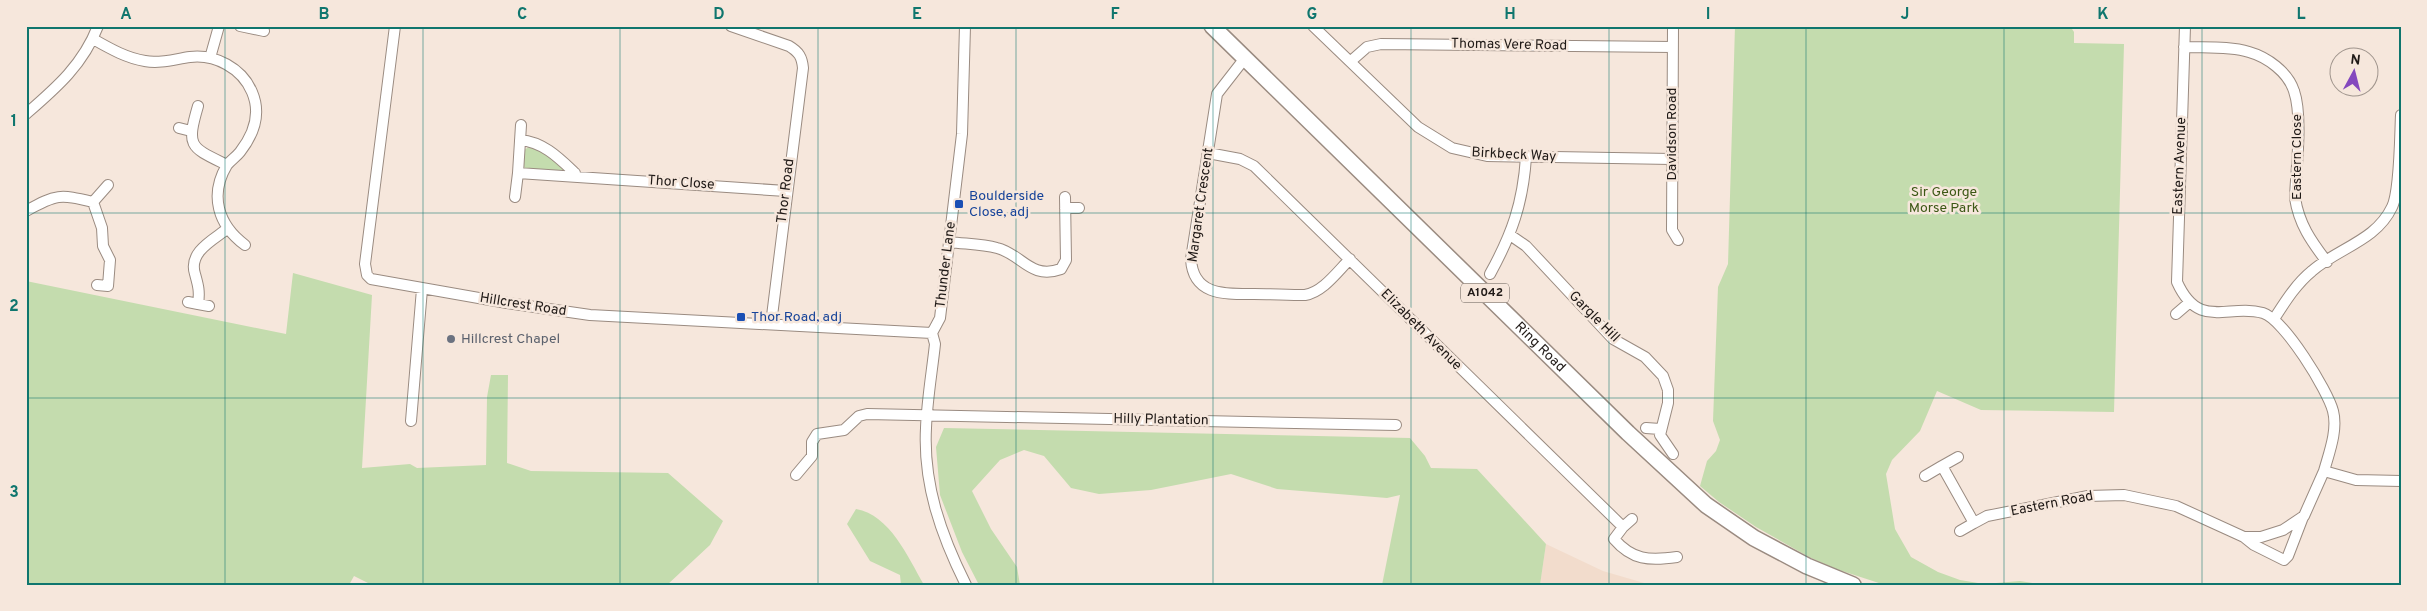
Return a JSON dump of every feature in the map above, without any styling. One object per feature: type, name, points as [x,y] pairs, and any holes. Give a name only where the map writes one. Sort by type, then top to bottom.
[{"type":"highway","name":"Ring Road","points":[[1212,26],[1628,434],[1706,505],[1754,538],[1807,566],[1854,585]]},
{"type":"street","points":[[26,114],[68,77],[77,66],[98,26]]},
{"type":"street","points":[[210,58],[219,26]]},
{"type":"street","points":[[240,26],[264,31]]},
{"type":"street","name":"Hillcrest Road","points":[[395,26],[365,270],[371,279],[378,282],[590,315],[932,332]]},
{"type":"street","name":"Thor Road","points":[[731,26],[789,46],[797,51],[802,59],[803,68],[786,191],[771,324]]},
{"type":"street","name":"Thunder Lane","points":[[965,26],[962,134],[940,318],[932,332],[935,344],[927,415],[926,450],[934,509],[952,557],[966,585]]},
{"type":"street","name":"Birkbeck Way","points":[[1313,26],[1418,127],[1434,139],[1468,154],[1672,160]]},
{"type":"street","name":"Davidson Road","points":[[1673,26],[1672,230],[1678,240]]},
{"type":"street","name":"Eastern Avenue","points":[[2185,26],[2176,267],[2178,282],[2190,302]]},
{"type":"street","points":[[92,39],[127,56],[145,61],[170,61],[191,57],[210,58],[236,70],[246,81],[252,92],[256,108],[252,133],[239,153],[227,165],[218,190],[218,206],[227,229],[244,245]]},
{"type":"street","name":"Thomas Vere Road","points":[[1351,61],[1367,48],[1381,44],[1673,47]]},
{"type":"street","name":"Eastern Close","points":[[2184,47],[2249,52],[2278,68],[2294,90],[2297,104],[2295,198],[2297,212],[2302,227],[2326,262]]},
{"type":"street","name":"Margaret Crescent","points":[[1245,58],[1217,94],[1191,259],[1194,276],[1213,291],[1229,294],[1313,294],[1350,259]]},
{"type":"street","points":[[198,106],[191,131],[194,145],[227,165]]},
{"type":"street","points":[[2274,319],[2302,281],[2313,270],[2360,243],[2376,228],[2393,206],[2401,115]]},
{"type":"street","points":[[515,197],[520,125]]},
{"type":"street","points":[[179,128],[191,131]]},
{"type":"street","points":[[520,140],[538,142],[569,167],[575,173],[575,177]]},
{"type":"street","name":"Elizabeth Avenue","points":[[1208,153],[1248,161],[1623,527]]},
{"type":"street","points":[[1490,274],[1510,235],[1520,202],[1526,157]]},
{"type":"street","name":"Thor Close","points":[[518,173],[786,191]]},
{"type":"street","points":[[92,202],[108,186]]},
{"type":"street","points":[[26,211],[50,198],[62,196],[92,202]]},
{"type":"street","points":[[950,242],[998,248],[1035,270],[1044,273],[1061,270],[1066,260],[1065,197]]},
{"type":"street","points":[[92,202],[100,220],[103,246],[110,260],[113,287],[97,285]]},
{"type":"street","points":[[1065,208],[1079,208]]},
{"type":"street","points":[[188,302],[204,305],[194,273],[195,257],[200,250],[227,229]]},
{"type":"street","name":"Gargle Hill","points":[[1510,235],[1526,246],[1613,339],[1645,357],[1663,376],[1668,390],[1668,403],[1660,429]]},
{"type":"street","points":[[411,421],[422,288]]},
{"type":"street","points":[[2176,314],[2190,302],[2214,313],[2264,313],[2274,319],[2293,340],[2329,399],[2334,412],[2335,425],[2324,471],[2356,480],[2401,481]]},
{"type":"street","name":"Hilly Plantation","points":[[798,469],[812,456],[812,442],[817,434],[844,430],[859,416],[867,414],[1396,425]]},
{"type":"street","points":[[1646,428],[1660,429],[1660,435],[1673,454]]},
{"type":"street","points":[[1925,476],[1958,457]]},
{"type":"street","points":[[1942,466],[1974,523]]},
{"type":"street","name":"Eastern Road","points":[[1960,531],[1987,516],[2088,496],[2124,495],[2176,506],[2244,537],[2284,560],[2296,538],[2324,471]]},
{"type":"street","points":[[2244,537],[2272,534],[2296,523],[2304,516]]},
{"type":"street","points":[[1632,519],[1614,539],[1624,551],[1642,559],[1677,557]]},
{"type":"shaded area","points":[[1546,544],[1603,571],[1651,585],[1540,585]]},
{"type":"green space","name":"Sir George Morse Park","points":[[1735,26],[2070,26],[2074,32],[2074,43],[2124,44],[2114,412],[1981,410],[1937,391],[1920,431],[1892,460],[1886,474],[1895,529],[1911,557],[1938,572],[1960,580],[1984,584],[2020,581],[2045,585],[1885,585],[1836,569],[1809,557],[1756,527],[1719,502],[1700,486],[1707,461],[1716,451],[1720,440],[1713,421],[1718,287],[1728,264]]},
{"type":"green space","points":[[531,145],[536,146],[567,170],[565,173],[527,170],[524,167],[523,151]]},
{"type":"green space","points":[[293,273],[372,295],[362,468],[410,464],[417,468],[486,465],[487,397],[491,375],[508,375],[507,463],[531,471],[668,473],[723,521],[710,545],[667,585],[372,585],[354,576],[349,585],[26,585],[26,281],[286,334]]},
{"type":"green space","points":[[944,428],[1410,438],[1425,456],[1431,468],[1477,469],[1546,544],[1540,585],[1382,585],[1400,495],[1387,498],[1277,489],[1231,474],[1151,490],[1099,494],[1071,488],[1044,456],[1024,450],[1000,460],[972,491],[991,529],[1017,567],[1020,585],[979,585],[962,552],[940,495],[936,447]]},
{"type":"green space","points":[[856,509],[879,519],[888,528],[904,550],[924,585],[901,585],[900,575],[870,561],[847,524]]},
{"type":"place","name":"Boulderside Close, adj","points":[[959,204]]},
{"type":"place","name":"Thor Road, adj","points":[[741,317]]},
{"type":"place","name":"Hillcrest Chapel","points":[[451,339]]}]
